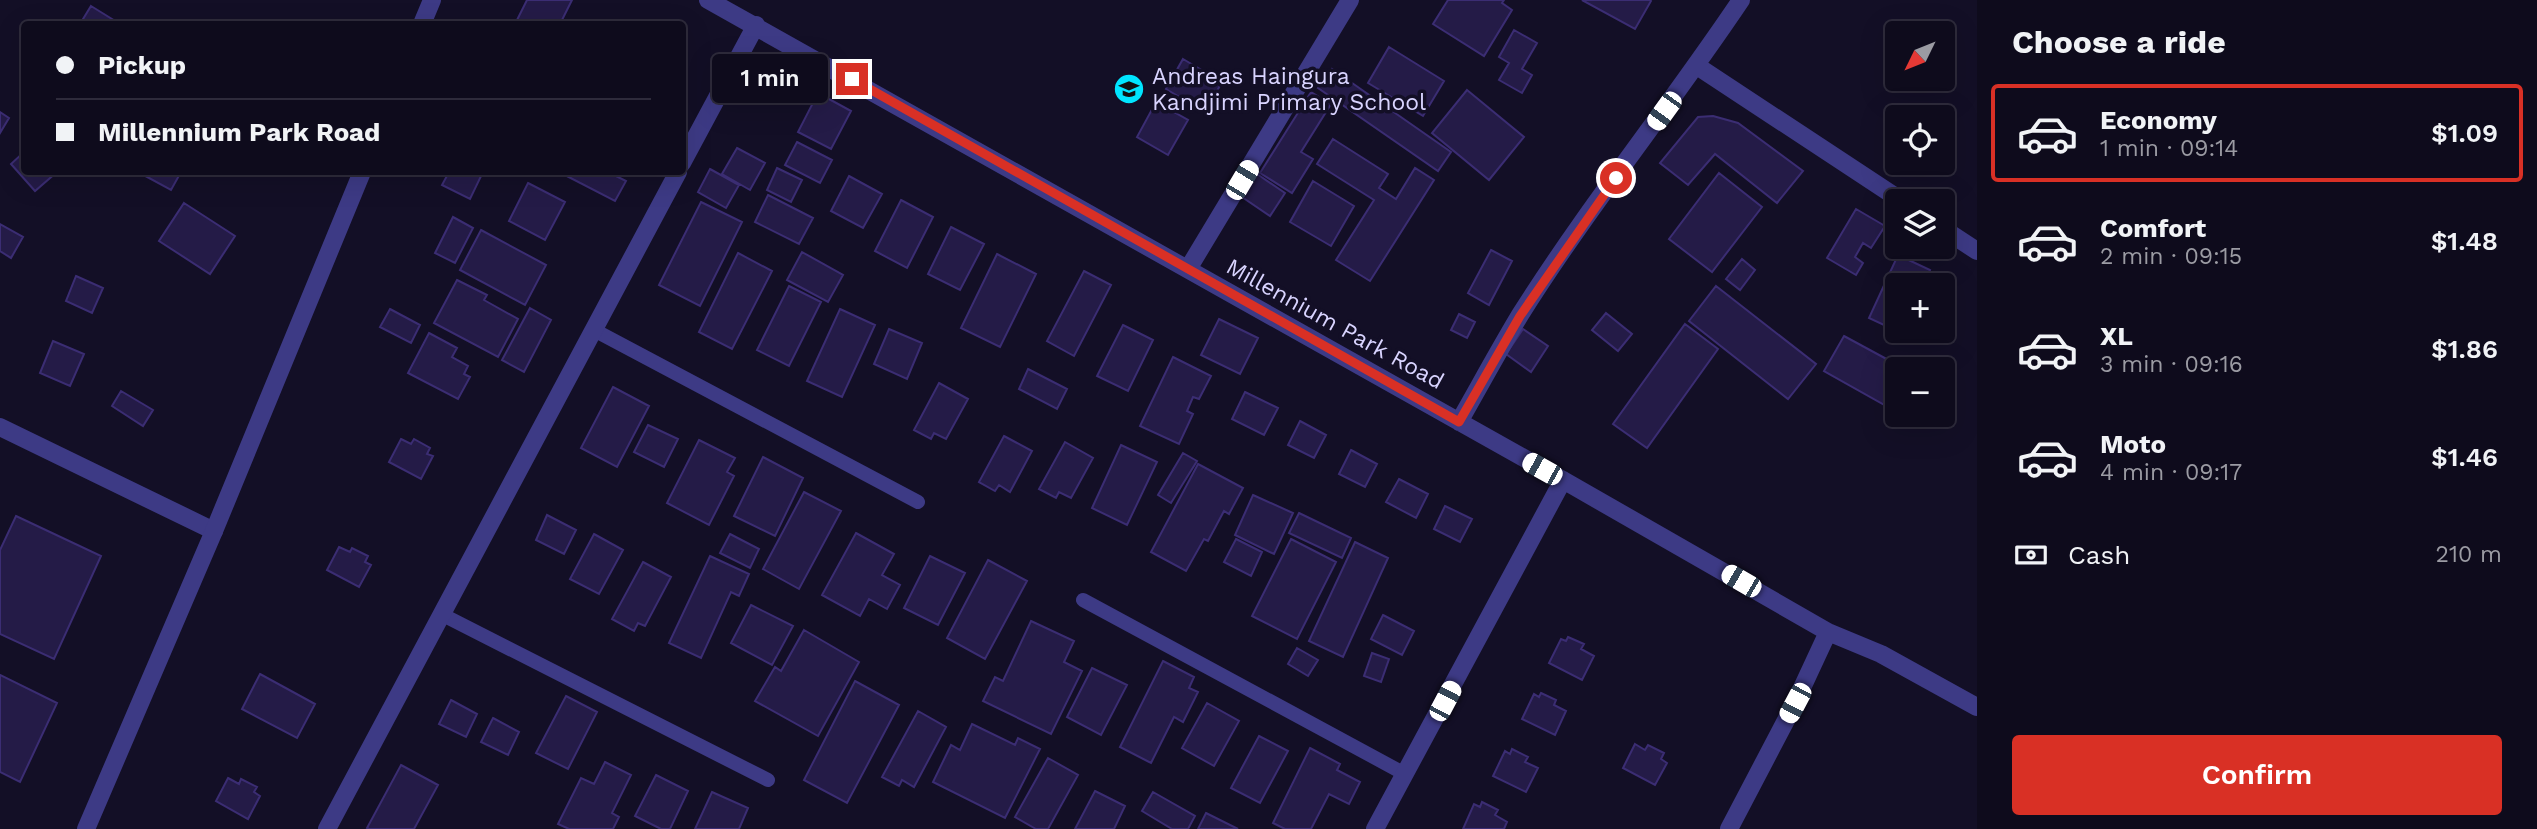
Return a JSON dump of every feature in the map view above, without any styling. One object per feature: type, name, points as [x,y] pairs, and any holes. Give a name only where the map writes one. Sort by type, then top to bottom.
[{"type":"street","points":[[423,21],[432,0]]},
{"type":"street","name":"Millennium Park Road","points":[[708,0],[1828,632],[1881,654],[1977,707]]},
{"type":"street","points":[[1188,269],[1350,0]]},
{"type":"street","points":[[1459,422],[1520,316],[1547,275],[1741,0]]},
{"type":"street","points":[[686,156],[756,25]]},
{"type":"street","points":[[1697,66],[1885,190]]},
{"type":"street","points":[[86,829],[214,531],[361,175]]},
{"type":"street","points":[[327,829],[676,175]]},
{"type":"street","points":[[1955,237],[1977,251]]},
{"type":"street","points":[[0,427],[214,531]]},
{"type":"street","points":[[1376,829],[1563,481]]},
{"type":"street","points":[[1729,829],[1795,703],[1828,632]]},
{"type":"lane","points":[[594,330],[918,502]]},
{"type":"lane","points":[[1083,600],[1405,774]]},
{"type":"lane","points":[[441,614],[768,780]]},
{"type":"building","points":[[527,0],[572,0],[562,21],[516,21]]},
{"type":"building","points":[[1448,0],[1504,0],[1502,3],[1512,10],[1484,56],[1433,24]]},
{"type":"building","points":[[1582,0],[1650,0],[1651,1],[1635,29]]},
{"type":"building","points":[[91,6],[115,21],[82,21]]},
{"type":"building","points":[[1514,30],[1537,43],[1522,69],[1532,75],[1522,93],[1499,80],[1509,63],[1499,57]]},
{"type":"building","points":[[1389,47],[1444,81],[1423,116],[1368,83]]},
{"type":"building","points":[[1183,59],[1222,82],[1205,112],[1166,89]]},
{"type":"building","points":[[1332,69],[1451,152],[1438,171],[1318,88]]},
{"type":"building","points":[[1467,90],[1524,137],[1489,180],[1432,133]]},
{"type":"building","points":[[1311,92],[1331,104],[1301,152],[1313,159],[1292,193],[1260,173]]},
{"type":"building","points":[[818,93],[851,111],[831,149],[798,132]]},
{"type":"building","points":[[1156,102],[1188,120],[1168,155],[1137,137]]},
{"type":"building","points":[[0,112],[9,118],[0,133]]},
{"type":"building","points":[[1713,116],[1738,123],[1803,171],[1777,203],[1715,154],[1688,185],[1660,163],[1698,117]]},
{"type":"building","points":[[1333,139],[1388,174],[1379,188],[1396,199],[1415,168],[1434,180],[1370,281],[1336,260],[1374,200],[1317,164]]},
{"type":"building","points":[[797,142],[832,160],[820,183],[785,165]]},
{"type":"building","points":[[737,148],[765,163],[750,190],[722,174]]},
{"type":"building","points":[[21,155],[21,175],[54,175],[35,191],[11,164]]},
{"type":"building","points":[[777,168],[802,180],[791,202],[767,190]]},
{"type":"building","points":[[710,169],[739,185],[726,208],[698,192]]},
{"type":"building","points":[[1719,173],[1762,207],[1712,272],[1669,239]]},
{"type":"building","points":[[1257,174],[1285,193],[1270,216],[1242,197]]},
{"type":"building","points":[[144,175],[179,175],[171,190]]},
{"type":"building","points":[[447,175],[482,175],[470,199],[442,185]]},
{"type":"building","points":[[565,175],[614,175],[626,181],[615,201]]},
{"type":"building","points":[[849,176],[882,194],[863,228],[831,211]]},
{"type":"building","points":[[1313,181],[1354,206],[1331,246],[1290,222]]},
{"type":"building","points":[[528,183],[565,202],[545,240],[509,221]]},
{"type":"building","points":[[768,195],[813,218],[799,244],[755,222]]},
{"type":"building","points":[[901,200],[933,217],[907,268],[875,251]]},
{"type":"building","points":[[701,202],[742,222],[700,306],[659,285]]},
{"type":"building","points":[[184,203],[235,236],[210,274],[159,241]]},
{"type":"building","points":[[1856,209],[1885,226],[1871,248],[1863,243],[1855,257],[1863,263],[1856,275],[1827,258]]},
{"type":"building","points":[[453,217],[473,228],[455,263],[435,253]]},
{"type":"building","points":[[0,224],[23,237],[11,258],[0,251]]},
{"type":"building","points":[[951,227],[984,244],[960,290],[928,274]]},
{"type":"building","points":[[481,230],[546,265],[525,305],[460,270]]},
{"type":"building","points":[[1491,250],[1512,261],[1489,305],[1468,293]]},
{"type":"building","points":[[802,252],[843,275],[828,302],[787,280]]},
{"type":"building","points":[[738,253],[772,271],[732,349],[699,332]]},
{"type":"building","points":[[997,254],[1036,274],[1000,347],[961,328]]},
{"type":"building","points":[[1742,259],[1755,270],[1740,290],[1726,279]]},
{"type":"building","points":[[1896,259],[1907,259],[1930,270],[1929,273],[1890,273]]},
{"type":"building","points":[[1084,271],[1111,285],[1074,356],[1047,341]]},
{"type":"building","points":[[76,276],[103,288],[92,313],[66,301]]},
{"type":"building","points":[[457,280],[487,295],[484,300],[518,319],[498,357],[434,323]]},
{"type":"building","points":[[1885,283],[1885,326],[1869,318]]},
{"type":"building","points":[[789,286],[821,302],[789,366],[757,350]]},
{"type":"building","points":[[1716,286],[1816,364],[1788,399],[1689,321]]},
{"type":"building","points":[[530,308],[551,320],[524,372],[502,360]]},
{"type":"building","points":[[390,309],[420,325],[411,343],[380,327]]},
{"type":"building","points":[[840,309],[875,325],[842,397],[807,381]]},
{"type":"building","points":[[1606,313],[1632,334],[1618,351],[1592,330]]},
{"type":"building","points":[[1459,314],[1475,322],[1467,338],[1451,330]]},
{"type":"building","points":[[1219,319],[1258,338],[1240,374],[1201,355]]},
{"type":"building","points":[[1685,324],[1718,349],[1647,448],[1613,424]]},
{"type":"building","points":[[1123,325],[1153,340],[1128,391],[1097,376]]},
{"type":"building","points":[[889,329],[922,343],[907,379],[874,364]]},
{"type":"building","points":[[1523,329],[1548,346],[1531,372],[1506,354]]},
{"type":"building","points":[[429,333],[457,348],[452,357],[468,366],[464,374],[470,377],[458,399],[408,373]]},
{"type":"building","points":[[1844,336],[1885,358],[1885,405],[1824,371]]},
{"type":"building","points":[[53,341],[84,354],[70,386],[40,373]]},
{"type":"building","points":[[1173,357],[1211,376],[1199,399],[1193,397],[1187,411],[1193,414],[1179,444],[1140,426]]},
{"type":"building","points":[[1028,369],[1067,389],[1057,409],[1019,389]]},
{"type":"building","points":[[939,383],[968,399],[946,439],[934,433],[931,439],[914,430]]},
{"type":"building","points":[[613,387],[649,406],[617,467],[581,448]]},
{"type":"building","points":[[121,391],[153,410],[143,426],[112,406]]},
{"type":"building","points":[[1245,392],[1278,408],[1264,435],[1232,419]]},
{"type":"building","points":[[1300,421],[1326,435],[1314,458],[1288,445]]},
{"type":"building","points":[[648,425],[678,439],[664,467],[634,452]]},
{"type":"building","points":[[1004,436],[1032,451],[1010,492],[999,485],[995,491],[979,482]]},
{"type":"building","points":[[401,439],[411,444],[414,439],[430,448],[427,454],[433,456],[421,479],[389,462]]},
{"type":"building","points":[[699,440],[735,458],[727,472],[734,476],[709,525],[667,503]]},
{"type":"building","points":[[1065,442],[1093,458],[1071,498],[1059,492],[1056,498],[1039,489]]},
{"type":"building","points":[[1121,445],[1157,462],[1127,525],[1092,508]]},
{"type":"building","points":[[1351,450],[1377,464],[1365,487],[1339,474]]},
{"type":"building","points":[[1183,453],[1197,461],[1171,503],[1158,495]]},
{"type":"building","points":[[763,457],[803,478],[775,536],[734,516]]},
{"type":"building","points":[[1198,464],[1243,488],[1229,514],[1224,511],[1208,541],[1204,539],[1186,571],[1151,552]]},
{"type":"building","points":[[1399,479],[1428,494],[1416,518],[1386,502]]},
{"type":"building","points":[[804,492],[841,511],[799,589],[763,569]]},
{"type":"building","points":[[1253,495],[1293,513],[1274,554],[1235,535]]},
{"type":"building","points":[[1445,506],[1472,519],[1460,542],[1434,529]]},
{"type":"building","points":[[1299,513],[1351,538],[1342,558],[1289,533]]},
{"type":"building","points":[[547,515],[576,530],[564,554],[536,540]]},
{"type":"building","points":[[16,516],[101,556],[54,659],[0,634],[0,550]]},
{"type":"building","points":[[856,533],[894,554],[882,575],[900,585],[887,609],[869,599],[860,616],[822,595]]},
{"type":"building","points":[[594,534],[623,550],[599,594],[570,579]]},
{"type":"building","points":[[730,534],[759,549],[750,568],[720,553]]},
{"type":"building","points":[[1236,539],[1262,552],[1251,576],[1224,562]]},
{"type":"building","points":[[1291,539],[1336,562],[1297,639],[1252,616]]},
{"type":"building","points":[[1355,542],[1388,558],[1343,657],[1309,641]]},
{"type":"building","points":[[339,547],[350,552],[352,548],[368,556],[365,562],[371,565],[359,587],[327,570]]},
{"type":"building","points":[[710,556],[749,574],[739,596],[731,592],[701,658],[669,643]]},
{"type":"building","points":[[930,556],[965,573],[938,625],[904,608]]},
{"type":"building","points":[[988,560],[1027,581],[985,659],[947,638]]},
{"type":"building","points":[[643,562],[671,577],[645,626],[638,623],[634,631],[612,619]]},
{"type":"building","points":[[751,605],[793,626],[772,665],[731,643]]},
{"type":"building","points":[[1383,615],[1414,631],[1402,655],[1371,639]]},
{"type":"building","points":[[1031,621],[1074,641],[1064,662],[1082,671],[1051,734],[983,701],[995,677],[1003,681]]},
{"type":"building","points":[[804,630],[859,662],[818,736],[755,701],[775,667],[781,671]]},
{"type":"building","points":[[1568,637],[1584,644],[1581,649],[1594,656],[1582,680],[1549,663],[1561,639],[1566,641]]},
{"type":"building","points":[[1297,648],[1318,660],[1308,676],[1288,664]]},
{"type":"building","points":[[1372,653],[1389,659],[1381,682],[1364,676]]},
{"type":"building","points":[[1163,661],[1194,677],[1189,688],[1198,692],[1183,722],[1174,717],[1151,763],[1120,747]]},
{"type":"building","points":[[1092,668],[1127,685],[1101,735],[1067,717]]},
{"type":"building","points":[[260,674],[315,704],[297,738],[242,709]]},
{"type":"building","points":[[0,675],[57,703],[20,782],[0,772]]},
{"type":"building","points":[[855,681],[899,705],[847,803],[804,780]]},
{"type":"building","points":[[1541,693],[1556,700],[1554,705],[1566,711],[1555,735],[1522,719],[1534,694],[1539,697]]},
{"type":"building","points":[[566,696],[597,712],[568,769],[536,753]]},
{"type":"building","points":[[451,700],[477,714],[466,737],[439,724]]},
{"type":"building","points":[[1207,703],[1239,721],[1214,766],[1182,748]]},
{"type":"building","points":[[918,711],[946,727],[914,787],[902,780],[899,786],[882,777]]},
{"type":"building","points":[[493,718],[519,732],[508,755],[481,742]]},
{"type":"building","points":[[972,724],[1015,745],[1018,738],[1040,749],[1005,818],[933,782],[951,745],[960,750]]},
{"type":"building","points":[[1259,736],[1288,751],[1260,803],[1231,788]]},
{"type":"building","points":[[1635,744],[1645,750],[1648,745],[1664,753],[1661,759],[1667,763],[1655,785],[1623,768]]},
{"type":"building","points":[[1310,748],[1340,764],[1337,770],[1360,782],[1349,804],[1329,794],[1311,829],[1285,829],[1273,823]]},
{"type":"building","points":[[1512,749],[1528,757],[1525,762],[1538,768],[1526,792],[1493,776],[1505,751],[1510,754]]},
{"type":"building","points":[[1048,758],[1078,775],[1048,829],[1036,829],[1015,817]]},
{"type":"building","points":[[605,762],[631,775],[612,813],[619,817],[613,829],[569,829],[558,824],[581,778],[594,784]]},
{"type":"building","points":[[401,765],[438,785],[414,829],[367,828]]},
{"type":"building","points":[[656,775],[688,791],[670,829],[661,829],[635,816]]},
{"type":"building","points":[[228,778],[239,784],[241,779],[257,787],[254,792],[260,796],[248,819],[216,801]]},
{"type":"building","points":[[1095,791],[1125,806],[1114,829],[1075,829]]},
{"type":"building","points":[[712,792],[748,808],[739,829],[695,829]]},
{"type":"building","points":[[1153,792],[1195,816],[1188,829],[1172,829],[1142,811]]},
{"type":"building","points":[[1482,802],[1498,810],[1495,815],[1507,822],[1504,829],[1463,829],[1474,804],[1480,807]]},
{"type":"building","points":[[1206,813],[1238,829],[1198,829]]},
{"type":"place","name":"Andreas Haingura Kandjimi Primary School","points":[[1129,89]]},
{"type":"route","points":[[852,79],[1459,422],[1520,316],[1616,178]]}]
